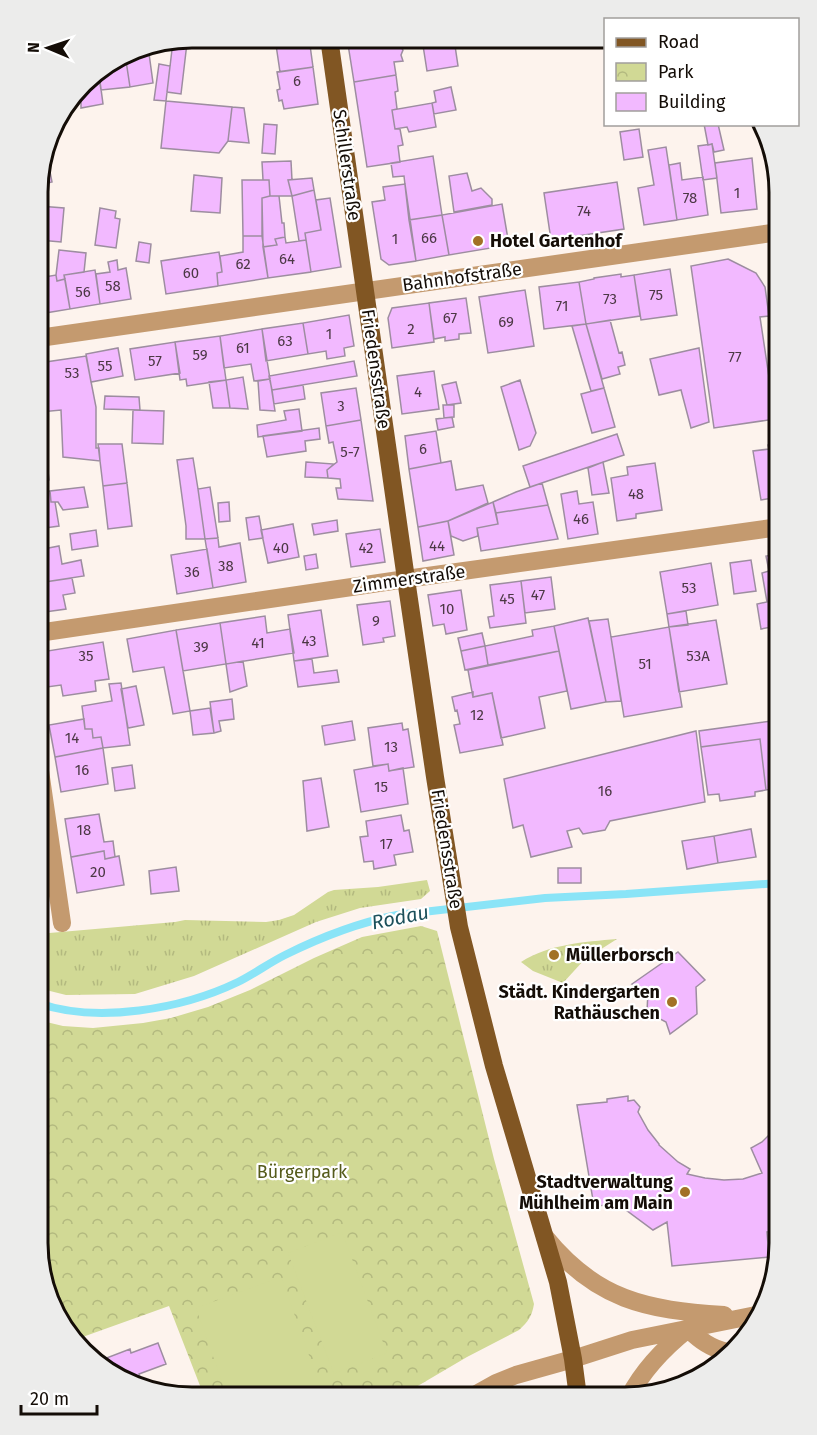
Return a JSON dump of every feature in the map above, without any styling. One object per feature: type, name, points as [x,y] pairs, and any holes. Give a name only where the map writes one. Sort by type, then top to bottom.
[{"type":"main road","name":"Schillerstraße","points":[[330,48],[365,291]]},
{"type":"main road","name":"Friedensstraße","points":[[365,291],[459,927],[494,1066],[558,1282],[577,1387]]},
{"type":"street","name":"Bahnhofstraße","points":[[48,338],[769,234]]},
{"type":"street","name":"Zimmerstraße","points":[[48,632],[769,528]]},
{"type":"street","points":[[48,826],[62,922]]},
{"type":"street","points":[[545,1237],[561,1257],[579,1273],[622,1298],[690,1313],[749,1316]]},
{"type":"street","points":[[489,1387],[516,1375],[632,1340],[749,1316]]},
{"type":"street","points":[[688,1329],[702,1342],[721,1350]]},
{"type":"street","points":[[636,1386],[669,1344],[688,1329]]},
{"type":"green space","points":[[427,880],[430,891],[421,899],[360,908],[316,922],[194,976],[135,994],[66,995],[48,990],[48,933],[185,920],[266,922],[294,915],[334,890]]},
{"type":"green space","name":"Bürgerpark","points":[[421,926],[437,931],[494,1159],[534,1304],[525,1324],[519,1330],[416,1387],[200,1387],[169,1306],[83,1337],[63,1307],[51,1271],[48,1252],[48,1022],[93,1028],[171,1018],[208,1007],[250,990],[362,937]]},
{"type":"green space","points":[[617,939],[584,960],[563,983],[533,971],[521,962],[555,948]]},
{"type":"green space","points":[[342,1232],[387,1353],[334,1374],[288,1253]]},
{"type":"green space","points":[[281,1277],[320,1387],[224,1387],[196,1308]]},
{"type":"building","points":[[186,48],[181,94],[167,92],[172,50]]},
{"type":"building","points":[[276,48],[310,48],[313,67],[280,72]]},
{"type":"building","points":[[349,48],[402,48],[403,50],[401,55],[403,61],[394,62],[396,75],[354,82]]},
{"type":"building","points":[[423,48],[455,48],[458,66],[427,71]]},
{"type":"building","points":[[149,55],[153,83],[130,87],[127,64]]},
{"type":"building","points":[[127,64],[130,87],[101,90],[100,82]]},
{"type":"building","points":[[159,64],[170,66],[166,101],[154,100]]},
{"type":"building","points":[[313,67],[318,104],[284,109],[282,100],[279,101],[277,90],[280,89],[277,72]]},
{"type":"building","points":[[396,75],[397,109],[392,110],[395,129],[400,129],[403,145],[398,146],[400,162],[367,167],[354,82]]},
{"type":"building","points":[[100,81],[103,104],[81,108],[81,101]]},
{"type":"building","points":[[451,87],[456,110],[434,114],[432,103],[436,102],[434,91]]},
{"type":"building","points":[[166,101],[232,107],[228,141],[219,153],[161,148]]},
{"type":"building","points":[[432,103],[436,127],[409,132],[407,127],[395,129],[392,110]]},
{"type":"building","points":[[232,107],[244,108],[249,143],[228,141]]},
{"type":"building","points":[[264,124],[277,125],[275,154],[262,153]]},
{"type":"building","points":[[704,126],[718,126],[724,150],[714,152],[712,144],[708,145]]},
{"type":"building","points":[[639,129],[643,157],[624,160],[620,132]]},
{"type":"building","points":[[712,144],[717,178],[703,180],[698,146]]},
{"type":"building","points":[[666,147],[677,220],[644,225],[638,188],[654,185],[648,150]]},
{"type":"building","points":[[433,156],[442,215],[409,220],[404,176],[393,177],[391,163]]},
{"type":"building","points":[[752,158],[757,209],[721,213],[715,163]]},
{"type":"building","points":[[291,161],[292,180],[288,180],[292,196],[270,196],[269,180],[263,180],[262,162]]},
{"type":"building","points":[[680,163],[682,180],[703,177],[708,215],[677,220],[669,165]]},
{"type":"building","points":[[50,170],[52,182],[48,183]]},
{"type":"building","points":[[467,173],[472,191],[481,188],[492,199],[492,205],[454,212],[449,176]]},
{"type":"building","points":[[194,175],[222,178],[220,213],[191,211]]},
{"type":"building","points":[[312,178],[314,190],[292,196],[288,180]]},
{"type":"building","points":[[242,180],[269,180],[270,196],[262,198],[262,236],[243,236]]},
{"type":"building","points":[[617,182],[624,229],[551,240],[544,193]]},
{"type":"building","points":[[405,184],[416,261],[389,265],[381,259],[372,202],[385,200],[383,187]]},
{"type":"building","points":[[314,190],[321,230],[305,233],[306,240],[299,241],[292,196]]},
{"type":"building","points":[[279,196],[285,237],[275,239],[277,245],[263,247],[262,198]]},
{"type":"building","points":[[330,198],[341,267],[311,272],[305,233],[321,230],[316,200]]},
{"type":"building","points":[[502,204],[509,245],[449,255],[442,215]]},
{"type":"building","points":[[48,207],[64,208],[61,242],[48,241]]},
{"type":"building","points":[[100,208],[116,211],[115,218],[120,219],[116,248],[95,245]]},
{"type":"building","points":[[442,215],[449,255],[416,261],[409,220]]},
{"type":"building","points":[[243,236],[262,236],[268,278],[218,286],[217,273],[222,272],[220,256],[243,252]]},
{"type":"building","points":[[285,237],[286,243],[306,240],[311,272],[268,278],[263,247],[277,245],[275,239]]},
{"type":"building","points":[[139,242],[151,244],[149,263],[136,261]]},
{"type":"building","points":[[59,250],[86,253],[84,272],[64,275],[65,279],[57,281]]},
{"type":"building","points":[[219,252],[222,272],[217,273],[218,286],[166,294],[161,261]]},
{"type":"building","points":[[728,259],[756,273],[765,287],[769,316],[760,317],[769,377],[769,420],[714,428],[691,266]]},
{"type":"building","points":[[117,260],[118,270],[126,268],[131,299],[100,304],[96,274],[110,272],[108,262]]},
{"type":"building","points":[[670,269],[677,315],[641,320],[634,275]]},
{"type":"building","points":[[95,270],[100,304],[70,309],[64,275]]},
{"type":"building","points":[[621,274],[621,277],[634,275],[640,316],[586,324],[579,282]]},
{"type":"building","points":[[56,275],[57,281],[65,279],[70,309],[48,313],[48,276]]},
{"type":"building","points":[[579,282],[586,324],[544,329],[539,287]]},
{"type":"building","points":[[525,290],[534,346],[488,353],[479,297]]},
{"type":"building","points":[[466,298],[471,333],[459,334],[459,339],[445,341],[445,337],[434,339],[429,303]]},
{"type":"building","points":[[429,303],[434,342],[392,348],[388,318],[392,308]]},
{"type":"building","points":[[349,315],[354,346],[344,348],[345,356],[327,359],[326,351],[308,354],[303,323]]},
{"type":"building","points":[[610,320],[619,353],[622,352],[625,365],[618,367],[620,374],[602,379],[586,324]]},
{"type":"building","points":[[303,323],[308,354],[266,361],[262,329]]},
{"type":"building","points":[[586,324],[604,388],[591,391],[572,326]]},
{"type":"building","points":[[262,329],[270,379],[254,381],[251,364],[224,368],[220,336]]},
{"type":"building","points":[[220,336],[226,380],[187,386],[186,379],[180,380],[175,342]]},
{"type":"building","points":[[175,342],[180,373],[135,380],[130,349]]},
{"type":"building","points":[[118,348],[123,376],[91,382],[86,354]]},
{"type":"building","points":[[699,348],[709,422],[691,428],[681,390],[659,395],[650,359]]},
{"type":"building","points":[[86,356],[96,407],[96,448],[99,448],[100,461],[63,457],[61,410],[48,411],[48,362]]},
{"type":"building","points":[[354,361],[357,376],[272,390],[269,376]]},
{"type":"building","points":[[434,371],[439,409],[402,414],[397,376]]},
{"type":"building","points":[[243,377],[248,409],[230,408],[226,380]]},
{"type":"building","points":[[270,379],[275,411],[260,410],[258,381]]},
{"type":"building","points":[[226,380],[230,408],[213,408],[209,382]]},
{"type":"building","points":[[520,380],[536,433],[530,446],[519,450],[501,387]]},
{"type":"building","points":[[456,382],[461,403],[447,405],[442,385]]},
{"type":"building","points":[[303,385],[305,399],[274,404],[272,390]]},
{"type":"building","points":[[356,388],[361,420],[326,426],[321,393]]},
{"type":"building","points":[[604,388],[615,427],[592,433],[581,394]]},
{"type":"building","points":[[105,396],[139,397],[140,410],[104,409]]},
{"type":"building","points":[[443,405],[454,405],[454,417],[444,418]]},
{"type":"building","points":[[299,409],[302,431],[258,437],[257,425],[286,420],[284,411]]},
{"type":"building","points":[[133,410],[164,411],[163,444],[132,443]]},
{"type":"building","points":[[452,417],[454,427],[438,430],[436,419]]},
{"type":"building","points":[[361,420],[373,501],[338,499],[336,488],[341,488],[340,479],[328,478],[327,470],[337,462],[333,442],[329,443],[326,426]]},
{"type":"building","points":[[319,428],[320,439],[305,441],[306,451],[267,457],[263,436]]},
{"type":"building","points":[[436,431],[441,463],[409,469],[405,436]]},
{"type":"building","points":[[617,434],[624,455],[530,487],[523,466]]},
{"type":"building","points":[[98,444],[122,444],[127,483],[103,486]]},
{"type":"building","points":[[769,449],[769,499],[761,500],[753,451]]},
{"type":"building","points":[[193,458],[205,539],[186,539],[177,460]]},
{"type":"building","points":[[451,461],[456,490],[483,485],[488,503],[448,521],[418,527],[409,469]]},
{"type":"building","points":[[306,462],[334,464],[327,470],[328,478],[305,477]]},
{"type":"building","points":[[603,462],[609,493],[592,495],[588,468]]},
{"type":"building","points":[[655,463],[662,510],[636,514],[636,518],[617,521],[611,478],[628,475],[627,467]]},
{"type":"building","points":[[127,483],[132,526],[108,529],[103,486]]},
{"type":"building","points":[[542,483],[548,505],[496,513],[493,502]]},
{"type":"building","points":[[84,487],[88,507],[63,510],[58,502],[51,502],[50,491]]},
{"type":"building","points":[[210,487],[218,538],[205,539],[198,489]]},
{"type":"building","points":[[48,491],[50,491],[51,502],[55,502],[59,526],[48,528]]},
{"type":"building","points":[[577,491],[579,504],[593,502],[598,534],[568,539],[561,494]]},
{"type":"building","points":[[229,502],[230,521],[219,522],[218,503]]},
{"type":"building","points":[[493,502],[498,524],[477,528],[478,536],[463,541],[451,536],[448,521]]},
{"type":"building","points":[[548,505],[558,539],[481,551],[477,528],[498,524],[496,513]]},
{"type":"building","points":[[259,516],[263,538],[249,540],[246,518]]},
{"type":"building","points":[[337,520],[338,531],[314,535],[312,524]]},
{"type":"building","points":[[448,521],[454,555],[423,561],[418,527]]},
{"type":"building","points":[[293,524],[299,557],[268,563],[261,530]]},
{"type":"building","points":[[380,529],[385,562],[351,567],[346,534]]},
{"type":"building","points":[[96,530],[98,546],[72,550],[70,534]]},
{"type":"building","points":[[218,538],[219,547],[240,543],[246,582],[213,588],[205,539]]},
{"type":"building","points":[[59,546],[62,564],[81,560],[84,576],[48,581],[48,548]]},
{"type":"building","points":[[207,549],[213,588],[177,594],[171,555]]},
{"type":"building","points":[[316,554],[318,568],[306,570],[304,556]]},
{"type":"building","points":[[766,556],[769,556],[769,571]]},
{"type":"building","points":[[751,560],[756,591],[734,594],[730,563]]},
{"type":"building","points":[[711,563],[718,605],[667,614],[660,572]]},
{"type":"building","points":[[769,571],[769,628],[761,629],[757,604],[767,602],[762,573]]},
{"type":"building","points":[[551,577],[555,609],[525,613],[521,581]]},
{"type":"building","points":[[72,578],[75,593],[63,595],[66,609],[48,612],[48,582]]},
{"type":"building","points":[[521,581],[526,623],[490,628],[488,617],[494,616],[490,585]]},
{"type":"building","points":[[461,590],[467,630],[446,634],[444,624],[433,626],[428,595]]},
{"type":"building","points":[[390,601],[395,636],[383,638],[384,642],[363,645],[357,605]]},
{"type":"building","points":[[321,610],[328,656],[294,661],[288,615]]},
{"type":"building","points":[[686,611],[688,625],[669,627],[667,614]]},
{"type":"building","points":[[265,616],[267,633],[290,629],[294,653],[226,664],[220,623]]},
{"type":"building","points":[[588,618],[606,702],[571,709],[554,626]]},
{"type":"building","points":[[608,619],[621,701],[606,702],[589,621]]},
{"type":"building","points":[[716,620],[727,684],[679,692],[669,627]]},
{"type":"building","points":[[220,623],[226,664],[183,671],[176,630]]},
{"type":"building","points":[[554,626],[559,651],[488,665],[485,646],[533,636],[532,630]]},
{"type":"building","points":[[669,627],[682,707],[624,717],[611,637]]},
{"type":"building","points":[[176,630],[190,711],[173,714],[164,667],[133,672],[127,639]]},
{"type":"building","points":[[482,633],[485,646],[461,651],[458,638]]},
{"type":"building","points":[[103,642],[109,679],[95,681],[96,691],[63,696],[61,685],[48,687],[48,651]]},
{"type":"building","points":[[485,646],[488,665],[465,670],[461,651]]},
{"type":"building","points":[[559,651],[567,691],[539,697],[545,728],[501,738],[492,693],[473,697],[468,670]]},
{"type":"building","points":[[312,659],[314,673],[337,670],[339,682],[298,687],[294,661]]},
{"type":"building","points":[[243,661],[247,686],[230,692],[226,664]]},
{"type":"building","points":[[121,683],[130,745],[103,748],[101,737],[93,738],[92,729],[85,729],[82,706],[112,701],[109,684]]},
{"type":"building","points":[[136,686],[144,725],[128,728],[121,689]]},
{"type":"building","points":[[473,692],[473,697],[492,693],[503,745],[460,753],[454,725],[460,724],[452,697]]},
{"type":"building","points":[[232,699],[234,719],[219,721],[221,731],[214,733],[210,702]]},
{"type":"building","points":[[210,708],[214,733],[193,735],[190,711]]},
{"type":"building","points":[[84,719],[85,729],[92,729],[93,738],[101,737],[103,748],[55,757],[49,725]]},
{"type":"building","points":[[352,721],[355,740],[325,745],[322,726]]},
{"type":"building","points":[[769,721],[769,790],[766,790],[760,739],[701,747],[699,731]]},
{"type":"building","points":[[402,723],[403,730],[408,729],[414,767],[389,771],[388,764],[373,766],[368,728]]},
{"type":"building","points":[[696,731],[705,802],[610,821],[605,830],[583,834],[579,828],[567,831],[572,847],[531,857],[523,825],[513,828],[504,779]]},
{"type":"building","points":[[760,739],[766,790],[755,792],[755,796],[720,801],[719,794],[708,795],[701,747]]},
{"type":"building","points":[[103,748],[108,784],[61,792],[55,757]]},
{"type":"building","points":[[388,764],[389,771],[403,768],[408,804],[361,812],[354,770]]},
{"type":"building","points":[[132,765],[135,788],[115,791],[112,768]]},
{"type":"building","points":[[321,778],[329,827],[307,831],[303,781]]},
{"type":"building","points":[[99,814],[104,842],[113,841],[115,857],[105,859],[104,851],[71,857],[65,819]]},
{"type":"building","points":[[401,815],[404,831],[409,830],[413,852],[394,855],[396,865],[374,869],[373,861],[364,862],[360,837],[368,836],[366,821]]},
{"type":"building","points":[[751,829],[756,857],[718,863],[714,836]]},
{"type":"building","points":[[714,836],[718,863],[687,869],[682,841]]},
{"type":"building","points":[[104,851],[105,859],[119,856],[124,885],[77,893],[71,857]]},
{"type":"building","points":[[176,867],[179,891],[151,894],[149,871]]},
{"type":"building","points":[[558,868],[581,868],[581,883],[558,883]]},
{"type":"building","name":"Städt. Kindergarten Rathäuschen","points":[[678,952],[705,980],[696,987],[697,1014],[670,1034],[666,1022],[647,1012],[648,991],[632,984]]},
{"type":"building","name":"Stadtverwaltung Mühlheim am Main","points":[[628,1096],[628,1101],[634,1100],[640,1107],[638,1112],[648,1130],[659,1145],[678,1162],[690,1169],[687,1174],[705,1178],[743,1179],[762,1173],[751,1148],[769,1135],[768,1257],[672,1266],[667,1222],[653,1230],[626,1210],[625,1204],[594,1206],[577,1105],[607,1102],[607,1099]]},
{"type":"building","points":[[158,1343],[166,1364],[139,1374],[140,1377],[106,1358],[130,1349],[131,1353]]},
{"type":"waterway","name":"Rodau","points":[[48,1006],[86,1012],[112,1013],[166,1006],[191,1000],[238,982],[285,955],[326,937],[353,926],[397,915],[545,898],[769,884]]},
{"type":"place","name":"Hotel Gartenhof","points":[[478,241]]},
{"type":"place","name":"Müllerborsch","points":[[554,955]]},
{"type":"place","name":"Städt. Kindergarten Rathäuschen","points":[[672,1002]]},
{"type":"place","name":"Stadtverwaltung Mühlheim am Main","points":[[685,1192]]}]
